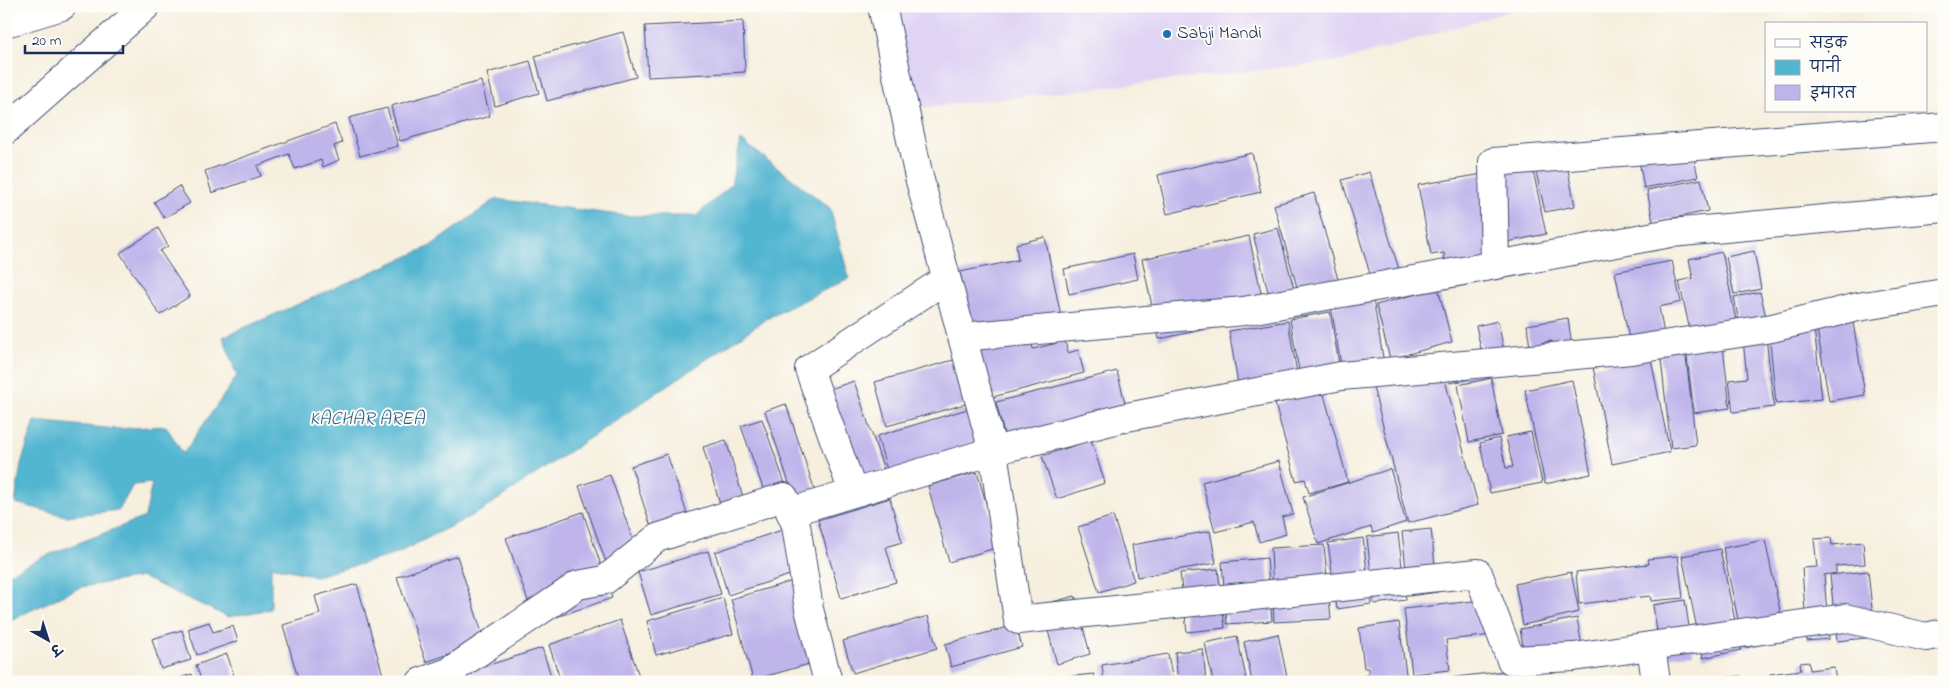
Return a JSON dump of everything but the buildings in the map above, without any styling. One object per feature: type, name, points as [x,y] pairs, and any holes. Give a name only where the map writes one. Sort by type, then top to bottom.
[{"type":"street","points":[[6,23],[62,6]]},
{"type":"street","points":[[6,130],[146,6]]},
{"type":"street","points":[[882,6],[919,177],[993,451],[1018,620],[1478,573],[1511,660],[1574,658],[1845,618],[1926,637],[1944,633]]},
{"type":"street","points":[[1495,265],[1493,162],[1944,127]]},
{"type":"street","points":[[962,337],[1244,311],[1671,233],[1944,208]]},
{"type":"street","points":[[853,492],[810,368],[946,280]]},
{"type":"street","points":[[790,512],[993,451],[1126,417],[1341,376],[1631,350],[1772,328],[1858,307],[1944,293]]},
{"type":"street","points":[[421,682],[451,677],[578,585],[605,580],[657,538],[784,497],[796,525],[809,609],[828,682]]},
{"type":"street","points":[[1651,646],[1656,682]]},
{"type":"shaded area","name":"Sabji Mandi","points":[[893,6],[1526,6],[1343,61],[918,108]]},
{"type":"water","name":"KACHAR AREA","points":[[741,140],[830,208],[849,278],[768,318],[481,511],[394,555],[316,576],[271,566],[271,609],[228,617],[142,577],[81,587],[6,622],[6,575],[43,557],[145,517],[152,483],[133,485],[119,510],[66,516],[15,503],[21,464],[35,421],[116,429],[166,426],[183,454],[237,376],[223,337],[429,247],[496,199],[627,216],[696,216],[731,185]]},
{"type":"place","name":"Sabji Mandi","points":[[1167,34]]}]
